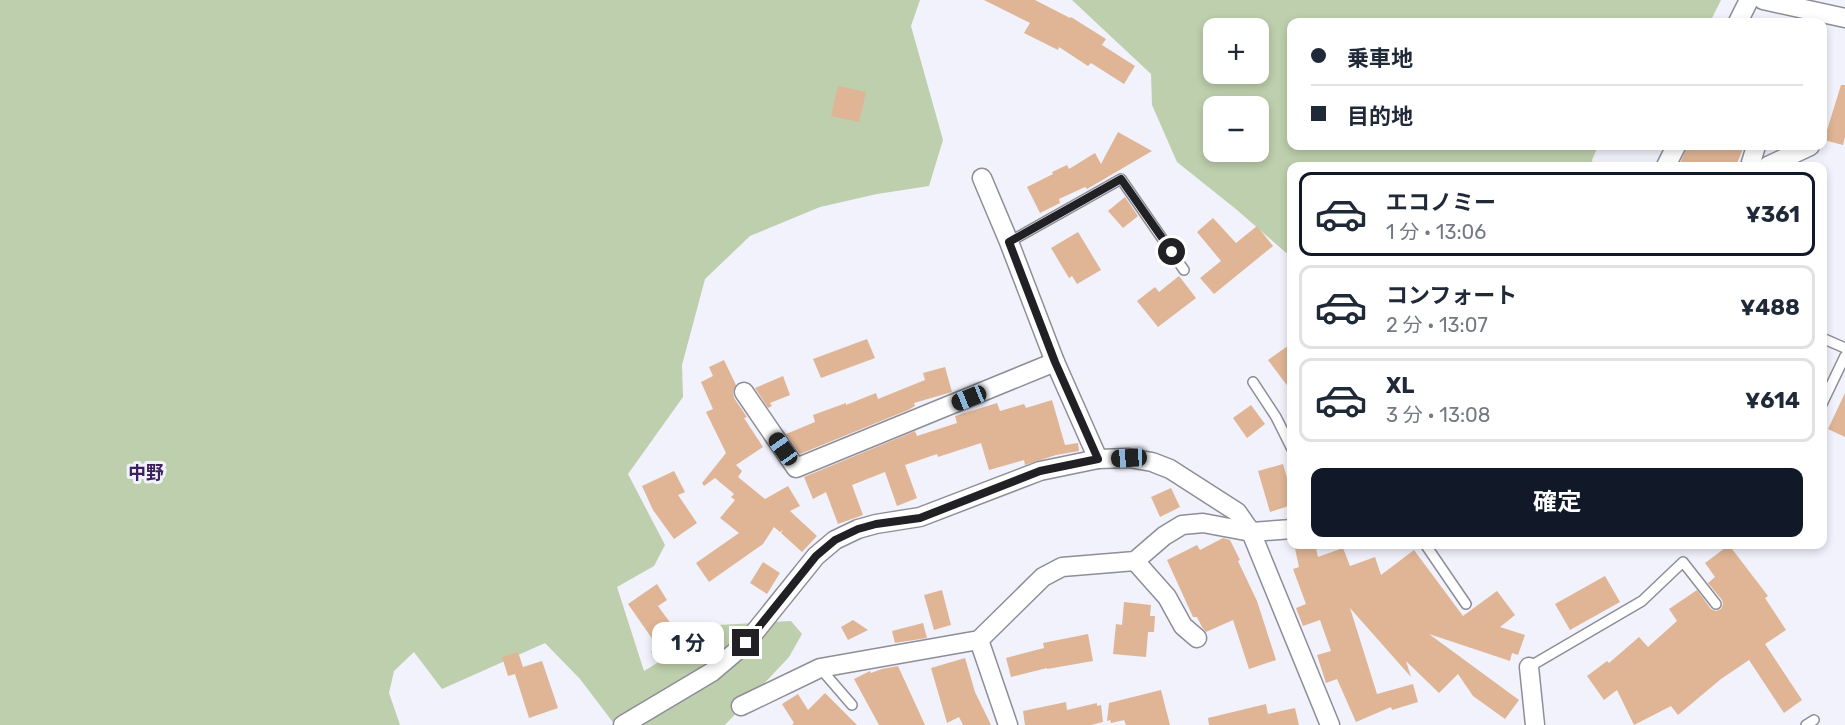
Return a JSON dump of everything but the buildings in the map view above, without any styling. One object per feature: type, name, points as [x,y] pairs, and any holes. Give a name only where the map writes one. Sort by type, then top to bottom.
[{"type":"street","points":[[1740,18],[1749,0]]},
{"type":"street","points":[[1763,0],[1796,15],[1845,18]]},
{"type":"street","points":[[1776,162],[1801,150]]},
{"type":"street","points":[[982,178],[1055,362],[1098,459]]},
{"type":"street","points":[[744,392],[796,468],[1055,362]]},
{"type":"street","points":[[623,725],[712,672],[746,643],[816,556],[835,540],[858,529],[876,524],[920,518],[1040,471],[1098,459],[1129,458],[1152,462],[1170,469],[1237,512],[1251,532],[1330,725]]},
{"type":"street","points":[[741,706],[820,668],[979,640],[1043,577],[1052,571],[1071,565],[1136,561],[1164,536],[1182,525],[1203,523],[1251,532],[1287,529]]},
{"type":"street","points":[[1136,561],[1167,597],[1183,626],[1197,638]]},
{"type":"street","points":[[979,640],[1008,725]]},
{"type":"street","points":[[1529,667],[1535,725]]},
{"type":"lane","points":[[1009,242],[1121,179],[1184,270]]},
{"type":"lane","points":[[1827,340],[1845,348]]},
{"type":"lane","points":[[1827,394],[1845,356]]},
{"type":"lane","points":[[1253,382],[1276,417],[1287,439]]},
{"type":"lane","points":[[1428,549],[1466,604]]},
{"type":"lane","points":[[1529,667],[1642,601],[1683,562],[1716,604]]},
{"type":"lane","points":[[820,668],[852,705]]},
{"type":"green space","points":[[0,0],[920,0],[911,26],[943,140],[929,186],[877,194],[820,207],[750,236],[705,279],[682,365],[683,397],[628,474],[665,545],[654,566],[617,587],[644,671],[719,625],[791,621],[802,634],[789,657],[725,725],[615,725],[580,679],[545,643],[442,689],[414,652],[394,671],[389,693],[400,725],[0,725]]},
{"type":"green space","points":[[1072,0],[1721,0],[1712,18],[1287,18],[1287,150],[1596,150],[1592,162],[1287,162],[1287,254],[1177,162],[1152,105],[1151,74]]},
{"type":"district","name":"中野","points":[[146,473]]},
{"type":"route","points":[[746,643],[816,556],[835,540],[858,529],[876,524],[920,518],[1040,471],[1098,459],[1055,362],[1009,242],[1121,179],[1172,252]]}]
